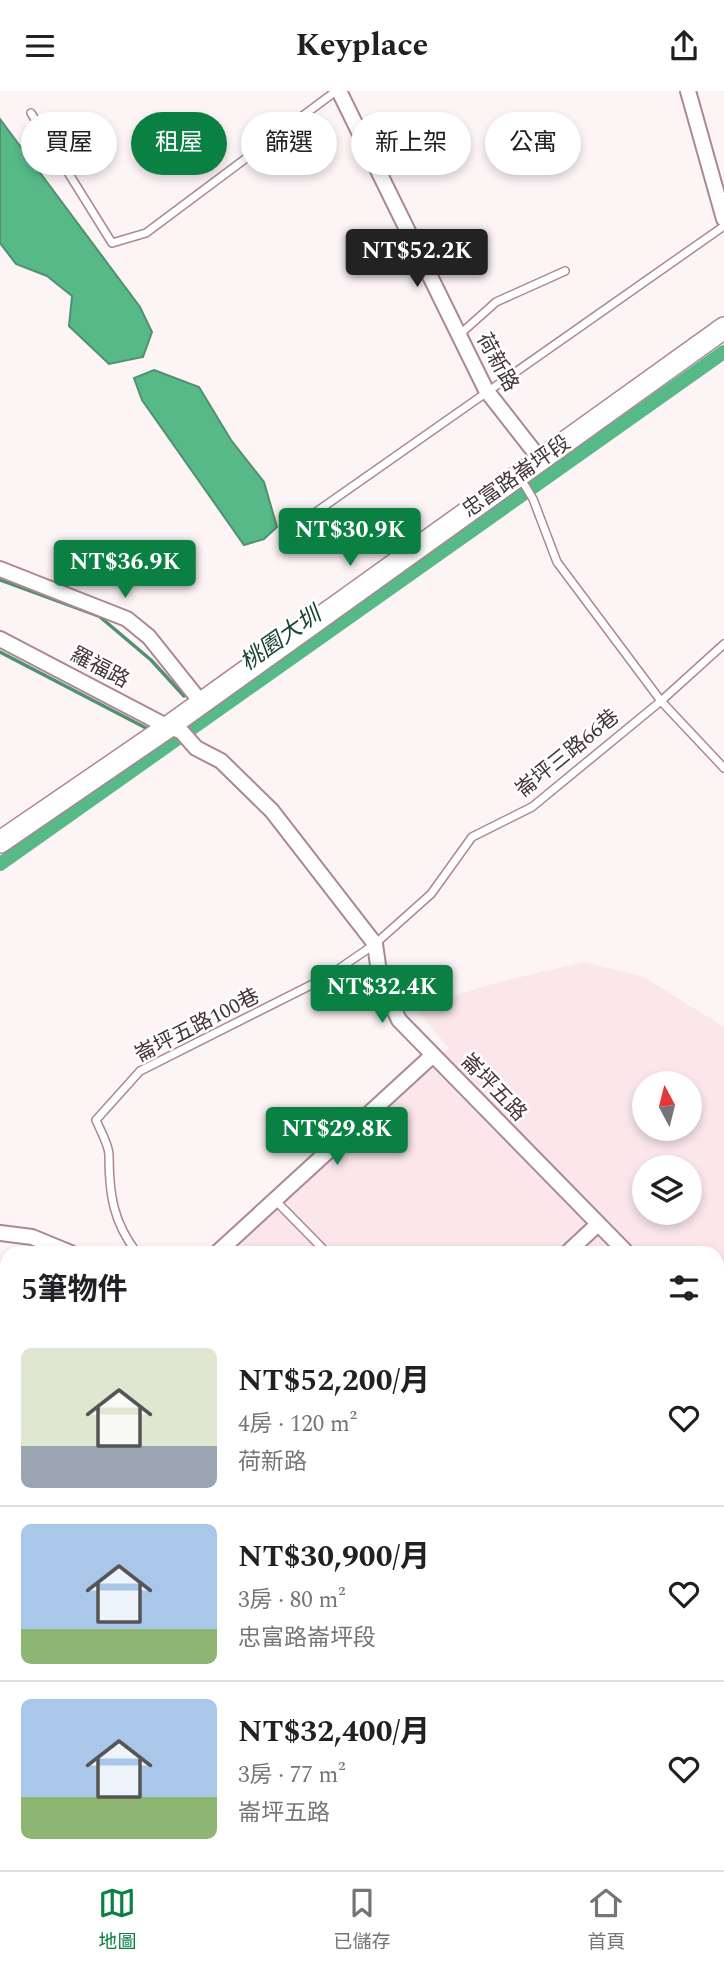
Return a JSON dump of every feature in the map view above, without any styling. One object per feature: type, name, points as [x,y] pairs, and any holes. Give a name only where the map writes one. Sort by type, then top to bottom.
[{"type":"street","name":"荷新路","points":[[337,91],[486,390],[540,459]]},
{"type":"street","points":[[688,91],[724,219]]},
{"type":"street","name":"忠富路崙坪段","points":[[0,842],[174,729],[200,701],[520,477],[540,459],[724,328]]},
{"type":"street","points":[[0,569],[127,619],[149,637],[200,701]]},
{"type":"street","name":"羅福路","points":[[0,639],[174,729]]},
{"type":"street","name":"崙坪五路","points":[[174,729],[196,748],[221,761],[272,811],[374,944],[380,979],[399,1020],[619,1246]]},
{"type":"street","points":[[225,1246],[433,1055]]},
{"type":"street","points":[[574,1246],[598,1224]]},
{"type":"street","points":[[0,1233],[32,1237],[54,1246]]},
{"type":"lane","points":[[70,175],[112,243],[146,233],[337,91]]},
{"type":"lane","points":[[306,519],[486,390],[724,226]]},
{"type":"lane","points":[[459,335],[496,302],[565,271]]},
{"type":"lane","points":[[520,477],[533,499],[557,562],[661,701],[724,768]]},
{"type":"lane","name":"崙坪三路66巷","points":[[374,944],[431,894],[472,837],[532,807],[661,701],[724,644]]},
{"type":"lane","name":"崙坪五路100巷","points":[[132,1246],[112,1208],[107,1166],[110,1154],[96,1120],[140,1071],[302,991],[374,944]]},
{"type":"lane","points":[[275,1200],[320,1246]]},
{"type":"shaded area","points":[[0,119],[21,147],[21,175],[42,175],[140,307],[152,332],[143,357],[109,364],[69,326],[72,296],[47,276],[16,264],[0,243]]},
{"type":"shaded area","points":[[154,370],[199,387],[231,440],[264,482],[277,527],[264,539],[244,545],[142,400],[134,378]]},
{"type":"shaded area","points":[[584,962],[644,977],[724,1027],[724,1246],[238,1246],[449,1048],[415,1008],[499,982]]},
{"type":"waterway","name":"桃園大圳","points":[[0,864],[724,352]]},
{"type":"waterway","points":[[0,580],[99,616],[151,660],[184,696]]},
{"type":"waterway","points":[[0,652],[146,728]]}]
